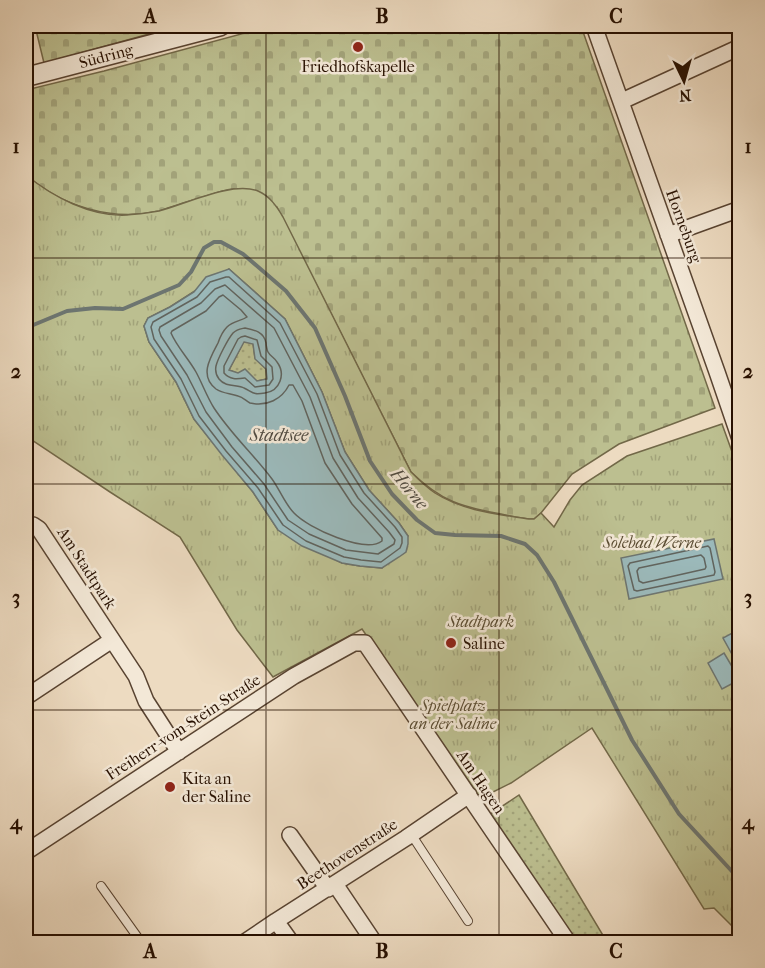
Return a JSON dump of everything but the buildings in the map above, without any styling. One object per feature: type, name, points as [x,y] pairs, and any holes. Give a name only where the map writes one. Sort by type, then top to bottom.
[{"type":"street","name":"Südring","points":[[26,77],[221,26]]},
{"type":"street","name":"Horneburg","points":[[594,26],[740,440]]},
{"type":"street","points":[[622,101],[740,47]]},
{"type":"street","points":[[668,235],[740,209]]},
{"type":"street","name":"Am Stadtpark","points":[[26,526],[33,525],[39,528],[136,676],[146,700],[179,752]]},
{"type":"street","points":[[26,697],[112,640]]},
{"type":"street","name":"Freiherr-vom-Stein-Straße","points":[[26,852],[294,676],[354,643],[365,642]]},
{"type":"street","name":"Am Hagen","points":[[365,642],[568,942]]},
{"type":"street","name":"Beethovenstraße","points":[[244,942],[469,795]]},
{"type":"street","points":[[290,835],[374,942]]},
{"type":"street","points":[[276,921],[291,942]]},
{"type":"lane","points":[[411,834],[468,921]]},
{"type":"lane","points":[[101,886],[141,942]]},
{"type":"green space","points":[[35,26],[178,26],[44,63]]},
{"type":"green space","points":[[271,26],[581,26],[715,408],[619,444],[572,474],[534,519],[463,505],[432,490],[411,472],[277,207],[249,194],[230,189],[159,211],[141,214],[105,213],[71,203],[40,186],[26,175],[26,90]]},
{"type":"green space","name":"Stadtpark","points":[[26,175],[48,191],[73,204],[113,215],[159,211],[235,189],[258,191],[266,196],[283,217],[411,472],[435,493],[457,504],[480,511],[529,519],[534,519],[541,513],[554,527],[582,485],[627,456],[722,424],[740,474],[739,933],[714,908],[704,909],[592,728],[511,783],[491,793],[478,795],[362,629],[273,677],[237,630],[180,537],[26,436]],"holes":[[[229,269],[285,319],[322,392],[345,452],[369,490],[408,536],[382,568],[342,563],[278,530],[253,492],[194,419],[176,382],[149,342],[144,326],[148,318],[170,307]]]},
{"type":"green space","points":[[244,341],[253,343],[255,358],[266,369],[267,379],[257,381],[229,370]]},
{"type":"green space","points":[[519,795],[607,942],[575,942],[489,815]]},
{"type":"water","name":"Stadtsee","points":[[229,269],[285,319],[322,392],[345,452],[369,490],[408,536],[406,552],[382,568],[342,563],[302,546],[278,530],[253,492],[194,419],[176,382],[149,342],[144,326],[148,318],[194,292],[206,277]],"holes":[[[244,342],[253,344],[255,359],[266,369],[267,379],[257,381],[245,369],[238,373],[229,370]]]},
{"type":"water","points":[[714,539],[723,579],[629,599],[621,558]]},
{"type":"water","points":[[736,631],[739,638],[739,667],[723,638]]},
{"type":"water","points":[[724,653],[737,675],[739,673],[739,680],[722,689],[708,663]]},
{"type":"waterway","name":"Horne","points":[[26,328],[67,311],[95,308],[123,309],[179,285],[191,272],[204,248],[214,242],[221,242],[243,254],[286,291],[315,328],[370,461],[392,494],[417,520],[435,533],[501,536],[525,544],[537,555],[554,582],[632,740],[679,814],[740,880]]},
{"type":"place","name":"Friedhofskapelle","points":[[358,47]]},
{"type":"place","name":"Saline","points":[[451,643]]},
{"type":"place","name":"Kita an der Saline","points":[[170,787]]},
{"type":"park label","name":"Solebad Werne","points":[[652,542]]},
{"type":"park label","name":"Spielplatz an der Saline","points":[[453,714]]}]
